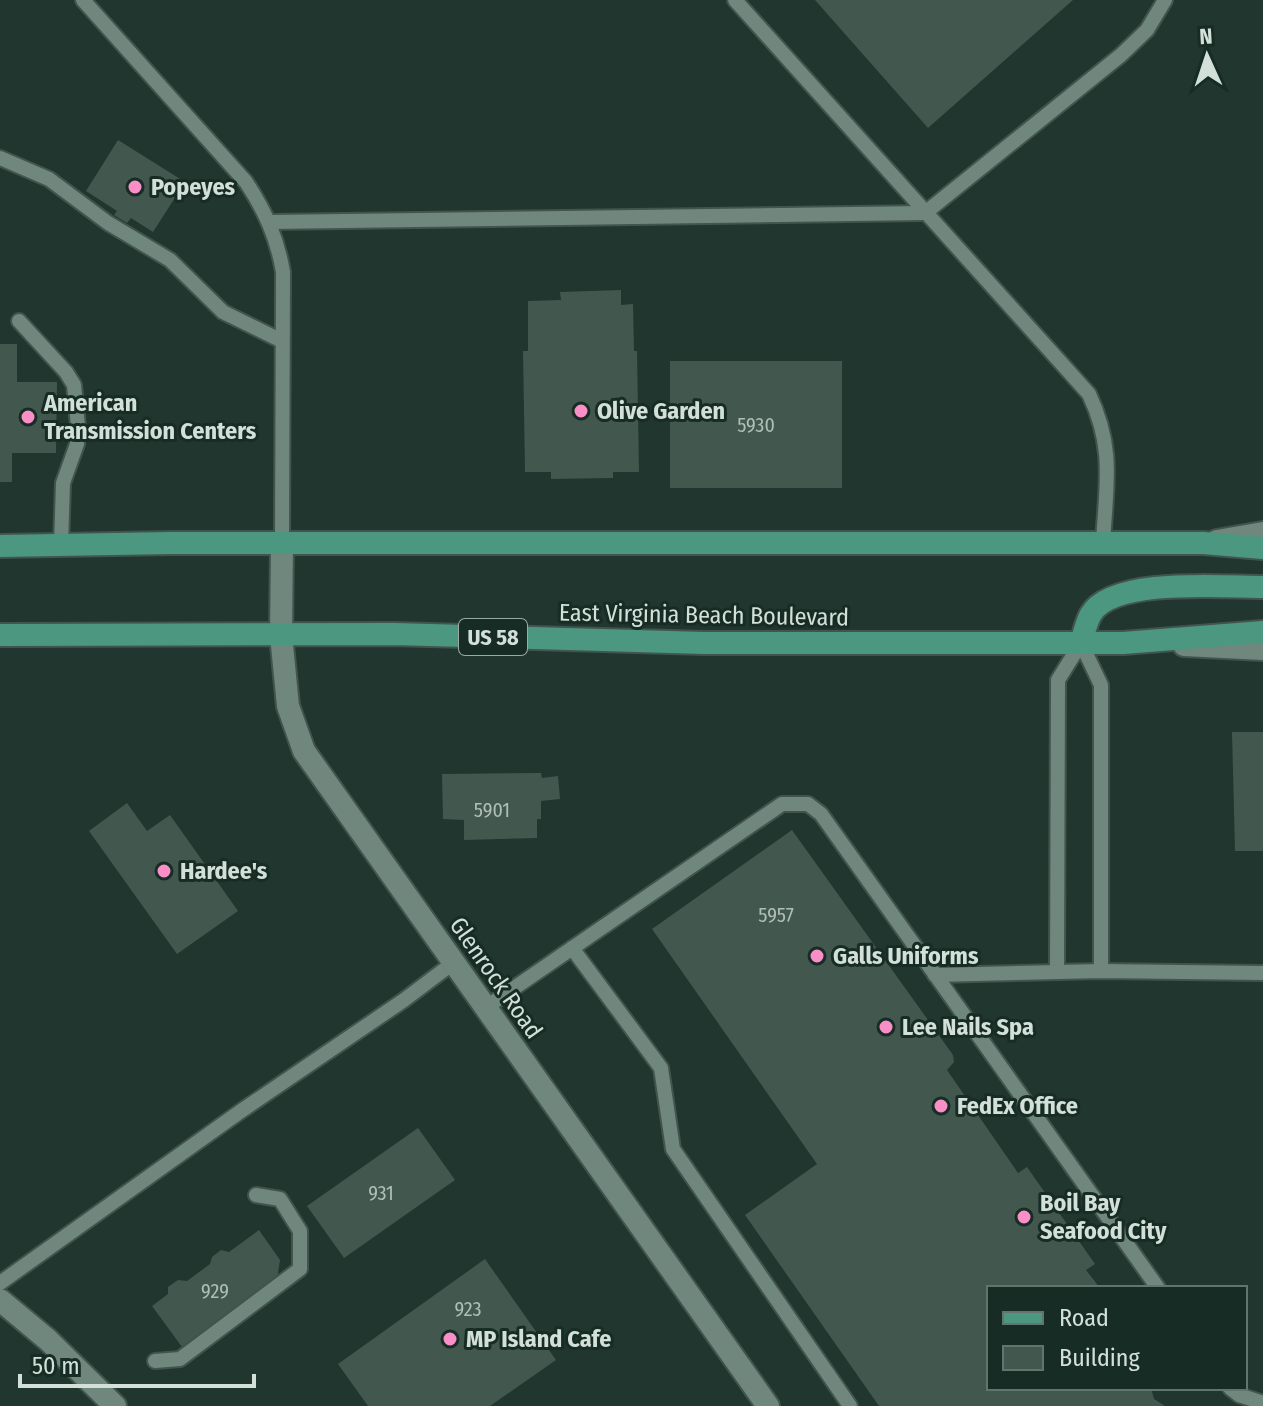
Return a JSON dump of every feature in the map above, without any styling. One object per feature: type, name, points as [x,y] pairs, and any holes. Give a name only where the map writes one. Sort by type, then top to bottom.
[{"type":"main road","points":[[0,546],[1203,543],[1263,548]]},
{"type":"main road","points":[[1081,643],[1092,611],[1116,596],[1148,587],[1263,587]]},
{"type":"main road","name":"East Virginia Beach Boulevard","points":[[0,635],[394,634],[704,643],[1123,643],[1263,632]]},
{"type":"street","points":[[1203,543],[1263,533]]},
{"type":"street","name":"Glenrock Road","points":[[282,544],[281,635],[288,706],[304,751],[768,1406]]},
{"type":"street","points":[[1123,643],[1263,649]]},
{"type":"street","points":[[0,1300],[48,1340],[115,1406]]},
{"type":"lane","points":[[83,0],[246,182],[270,222],[283,272],[282,544]]},
{"type":"lane","points":[[735,0],[1089,394],[1102,421],[1108,451],[1103,543]]},
{"type":"lane","points":[[270,222],[925,213],[1121,55],[1147,30],[1165,0]]},
{"type":"lane","points":[[0,158],[49,179],[108,223],[170,260],[223,312],[282,341]]},
{"type":"lane","points":[[19,321],[66,372],[74,385],[77,444],[63,483],[61,546]]},
{"type":"lane","points":[[1081,643],[1101,685],[1101,971]]},
{"type":"lane","points":[[1057,971],[1058,680],[1081,643]]},
{"type":"lane","points":[[485,1008],[782,804],[808,804],[821,814],[1157,1286]]},
{"type":"lane","points":[[572,948],[661,1068],[673,1149],[850,1406]]},
{"type":"lane","points":[[0,1283],[453,963]]},
{"type":"lane","points":[[935,975],[1057,971],[1263,973]]},
{"type":"lane","points":[[155,1361],[180,1359],[300,1269],[300,1231],[280,1199],[256,1195]]},
{"type":"lane","points":[[1233,1390],[1263,1403]]},
{"type":"building","points":[[815,0],[1073,0],[928,128]]},
{"type":"building","name":"Popeyes","points":[[118,140],[185,182],[153,232],[131,218],[127,223],[114,215],[117,211],[86,191]]},
{"type":"building","name":"Olive Garden","points":[[621,290],[621,305],[633,304],[639,472],[613,472],[613,478],[551,479],[551,472],[525,472],[523,351],[528,351],[528,301],[561,300],[560,292]]},
{"type":"building","name":"American Transmission Centers","points":[[0,344],[17,344],[17,382],[57,382],[56,453],[12,453],[12,482],[0,482]]},
{"type":"building","points":[[670,361],[842,361],[842,488],[670,488]]},
{"type":"building","points":[[1232,732],[1263,732],[1263,851],[1235,851]]},
{"type":"building","points":[[541,773],[542,778],[558,776],[560,799],[541,801],[537,838],[464,840],[464,820],[443,819],[442,774]]},
{"type":"building","name":"Hardee's","points":[[127,803],[147,831],[170,815],[238,911],[177,954],[89,831]]},
{"type":"building","points":[[792,830],[953,1055],[954,1062],[947,1070],[1018,1173],[1027,1167],[1095,1264],[1086,1270],[1098,1286],[987,1286],[987,1390],[1152,1390],[1154,1399],[1165,1406],[879,1406],[745,1215],[817,1164],[652,929]]},
{"type":"building","points":[[418,1128],[455,1180],[344,1258],[307,1206]]},
{"type":"building","points":[[259,1230],[280,1260],[277,1280],[182,1347],[152,1306],[168,1294],[168,1287],[178,1280],[187,1281],[210,1264],[212,1257],[221,1250],[229,1252]]},
{"type":"building","points":[[485,1259],[556,1360],[490,1406],[368,1406],[338,1364]]},
{"type":"place","name":"Popeyes","points":[[135,187]]},
{"type":"place","name":"Olive Garden","points":[[581,411]]},
{"type":"place","name":"American Transmission Centers","points":[[28,417]]},
{"type":"place","name":"Hardee's","points":[[164,871]]},
{"type":"place","name":"Galls Uniforms","points":[[817,956]]},
{"type":"place","name":"Lee Nails Spa","points":[[886,1027]]},
{"type":"place","name":"FedEx Office","points":[[941,1106]]},
{"type":"place","name":"Boil Bay Seafood City","points":[[1024,1217]]},
{"type":"place","name":"MP Island Cafe","points":[[450,1339]]}]
